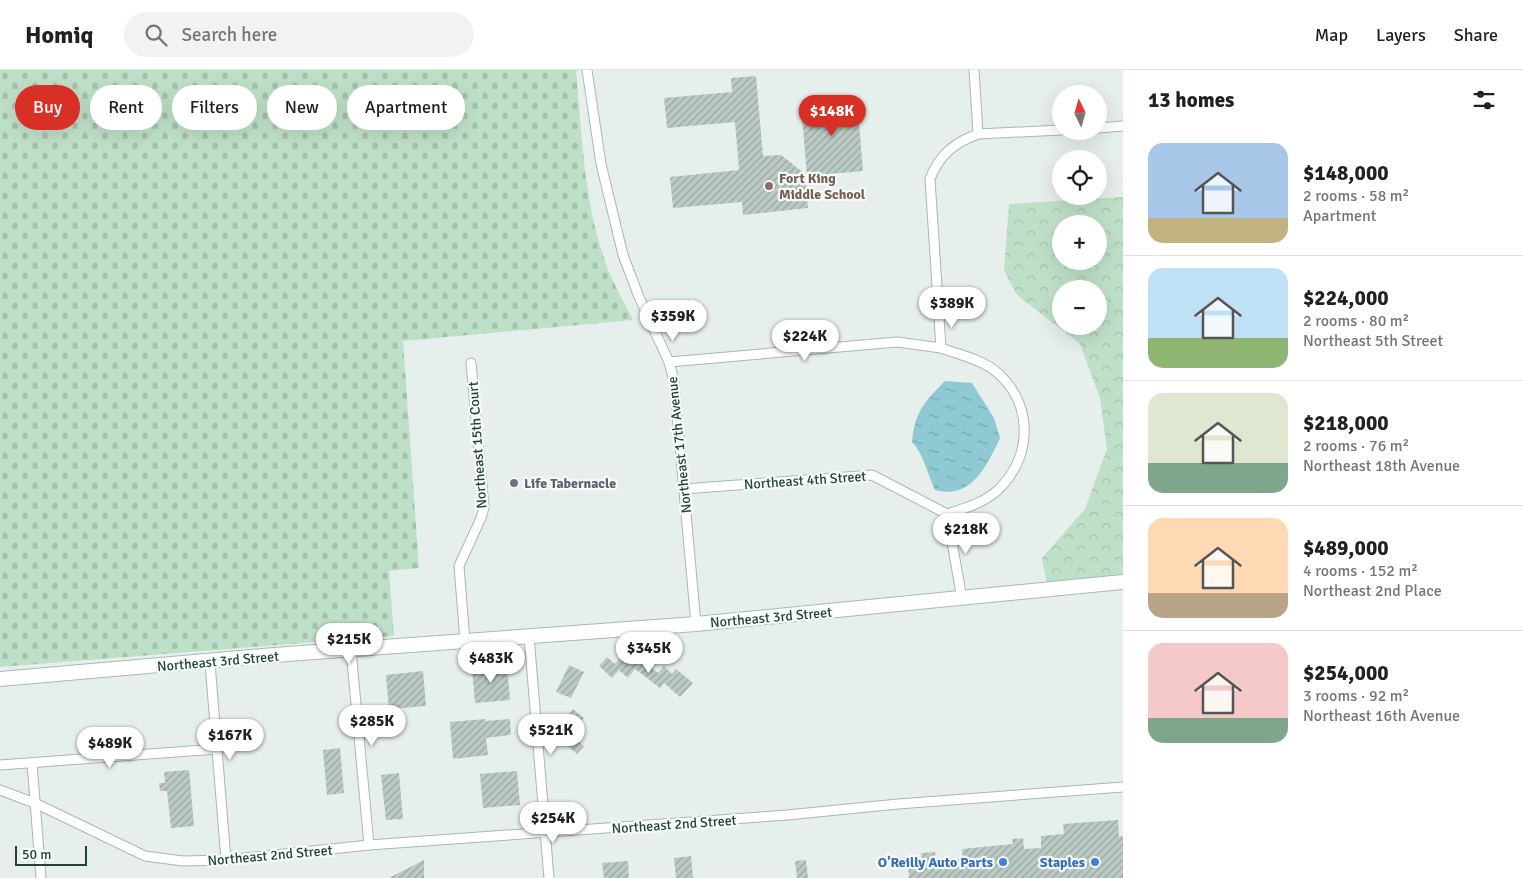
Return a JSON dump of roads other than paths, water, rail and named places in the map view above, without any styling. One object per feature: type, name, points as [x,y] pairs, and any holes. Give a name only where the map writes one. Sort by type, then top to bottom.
[{"type":"street","name":"Northeast 17th Avenue","points":[[587,70],[601,164],[623,255],[639,297],[669,362],[674,381],[696,624]]},
{"type":"street","points":[[974,70],[978,134]]},
{"type":"street","points":[[1108,127],[1123,126]]},
{"type":"street","points":[[941,348],[930,179],[936,164],[949,149],[962,140],[978,134],[1052,130]]},
{"type":"street","points":[[669,362],[897,342],[941,348],[993,369],[1012,389],[1023,410],[1022,454],[1013,471],[1000,488],[978,504],[947,514],[962,599]]},
{"type":"street","name":"Northeast 15th Court","points":[[465,641],[459,566],[481,518],[484,507],[471,363]]},
{"type":"street","name":"Northeast 4th Street","points":[[684,489],[872,475],[947,514]]},
{"type":"street","name":"Northeast 3rd Street","points":[[0,680],[351,650],[696,624],[1123,582]]},
{"type":"street","points":[[529,636],[549,878]]},
{"type":"street","points":[[351,650],[369,846]]},
{"type":"street","points":[[210,663],[226,860]]},
{"type":"street","points":[[0,765],[217,749]]},
{"type":"street","points":[[32,762],[37,804],[41,878]]},
{"type":"street","name":"Northeast 2nd Street","points":[[0,790],[37,804],[145,856],[183,861],[226,860],[369,846],[1123,786]]},
{"type":"water","points":[[945,381],[972,383],[994,418],[1000,438],[990,459],[976,478],[959,490],[948,492],[935,490],[922,458],[912,442],[918,415],[931,395]]},
{"type":"place","name":"Fort King Middle School","points":[[769,186]]},
{"type":"place","name":"Life Tabernacle","points":[[514,483]]},
{"type":"place","name":"O'Reilly Auto Parts","points":[[1003,862]]},
{"type":"place","name":"Staples","points":[[1095,862]]}]
